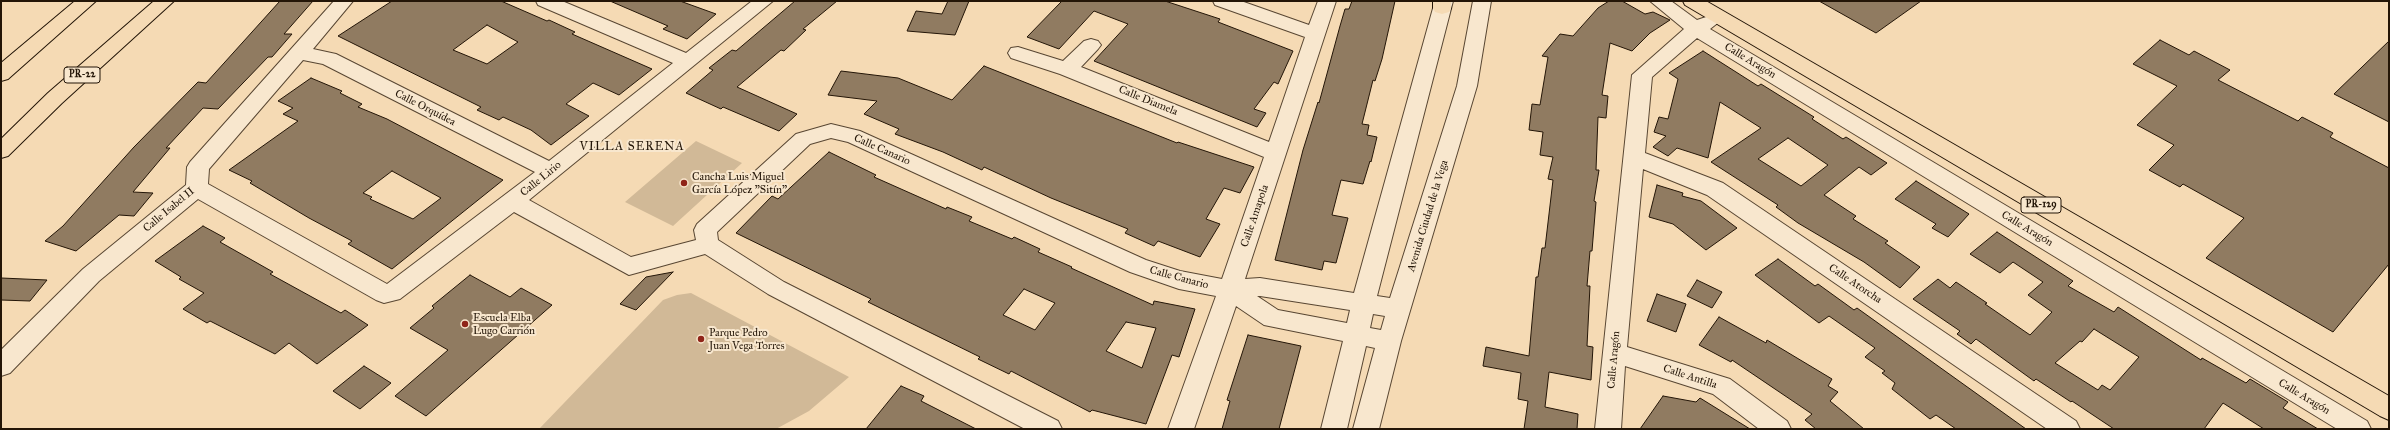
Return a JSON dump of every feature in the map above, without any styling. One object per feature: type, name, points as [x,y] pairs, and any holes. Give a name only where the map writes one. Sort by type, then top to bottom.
[{"type":"main road","points":[[1,74],[87,1]]},
{"type":"main road","name":"PR-22","points":[[1,151],[55,98],[165,1]]},
{"type":"main road","name":"PR-129","points":[[1692,1],[2389,409]]},
{"type":"street","name":"Calle Isabel II","points":[[1,366],[91,275],[197,188],[198,167],[344,1]]},
{"type":"street","points":[[545,1],[688,62]]},
{"type":"street","name":"Calle Lirio","points":[[197,188],[384,294],[392,293],[513,201],[764,1]]},
{"type":"street","points":[[1222,1],[1316,34]]},
{"type":"street","name":"Calle Amapola","points":[[1181,429],[1230,290],[1327,1]]},
{"type":"street","name":"Avenida Ciudad de la Vega","points":[[1366,429],[1390,341],[1467,86],[1482,1]]},
{"type":"street","name":"Calle Aragón","points":[[1659,1],[1696,29],[2358,429]]},
{"type":"street","points":[[1334,429],[1346,382],[1355,334],[1443,3]]},
{"type":"street","points":[[1696,29],[1719,17]]},
{"type":"street","name":"Calle Aragón","points":[[1608,429],[1614,353],[1642,75],[1696,29]]},
{"type":"street","points":[[1067,69],[1091,45]]},
{"type":"street","name":"Calle Orquídea","points":[[298,52],[329,59],[550,171]]},
{"type":"street","name":"Calle Diamela","points":[[1018,53],[1067,69],[1276,153]]},
{"type":"street","name":"Calle Canario","points":[[708,245],[705,230],[803,139],[831,131],[853,136],[1138,266],[1179,280],[1230,290],[1260,287],[1400,309]]},
{"type":"street","name":"Calle Atorcha","points":[[1634,157],[1714,188],[2067,429]]},
{"type":"street","points":[[513,201],[629,266],[708,245],[776,288],[1049,429]]},
{"type":"street","points":[[1230,290],[1272,318],[1390,341]]},
{"type":"street","name":"Calle Antilla","points":[[1614,353],[1721,386],[1778,429]]},
{"type":"shaded area","name":"Cancha Luis Miguel García López \"Sitín\"","points":[[696,141],[742,163],[673,226],[625,202]]},
{"type":"shaded area","name":"Parque Pedro Juan Vega Torres","points":[[691,293],[849,377],[809,411],[776,429],[539,429],[663,300],[677,295]]},
{"type":"building","points":[[280,1],[313,1],[284,34],[292,34],[272,57],[268,57],[218,109],[203,108],[166,148],[170,148],[133,192],[153,193],[134,216],[119,215],[76,251],[45,241],[63,226],[134,147],[198,82],[206,83]]},
{"type":"building","points":[[392,1],[501,1],[547,21],[549,20],[575,32],[572,34],[652,69],[619,95],[593,83],[566,104],[589,116],[551,145],[531,130],[503,117],[499,120],[477,110],[481,107],[338,36]],"holes":[[[487,25],[518,42],[487,64],[453,50]]]},
{"type":"building","points":[[610,1],[680,1],[716,14],[687,39],[663,29],[668,26]]},
{"type":"building","points":[[795,1],[837,1],[803,29],[806,30],[784,51],[781,50],[737,87],[797,114],[779,131],[723,107],[721,109],[686,93],[713,70],[709,68],[732,50],[736,51]]},
{"type":"building","points":[[948,1],[969,1],[955,35],[907,31],[916,11],[942,14]]},
{"type":"building","points":[[1062,1],[1165,1],[1220,19],[1218,22],[1293,51],[1278,84],[1274,82],[1254,109],[1266,113],[1257,127],[1094,61],[1128,24],[1094,11],[1059,49],[1027,37]]},
{"type":"building","points":[[1352,1],[1395,1],[1382,59],[1375,81],[1373,80],[1362,124],[1369,125],[1367,135],[1377,137],[1371,162],[1370,161],[1363,184],[1341,180],[1332,215],[1348,218],[1336,263],[1324,261],[1322,270],[1275,260],[1303,150],[1318,102],[1319,103],[1345,9],[1349,9]]},
{"type":"building","points":[[1609,1],[1622,1],[1645,14],[1653,12],[1670,20],[1650,33],[1632,51],[1610,43],[1602,95],[1608,96],[1606,118],[1598,117],[1596,170],[1599,170],[1594,201],[1596,202],[1592,251],[1590,251],[1587,286],[1590,286],[1587,346],[1593,347],[1591,380],[1549,372],[1545,407],[1578,414],[1577,429],[1524,429],[1528,401],[1518,399],[1521,373],[1483,366],[1486,347],[1529,356],[1536,277],[1538,277],[1542,248],[1545,248],[1553,180],[1548,179],[1553,157],[1540,155],[1543,132],[1529,130],[1532,104],[1540,105],[1548,57],[1542,56],[1560,34],[1573,36],[1598,8]]},
{"type":"building","points":[[1819,1],[1921,1],[1876,33]]},
{"type":"building","points":[[2160,40],[2189,55],[2194,51],[2230,70],[2218,80],[2298,121],[2302,117],[2333,133],[2330,137],[2389,168],[2389,264],[2333,332],[2206,258],[2244,218],[2183,184],[2180,187],[2149,170],[2174,145],[2137,125],[2177,86],[2133,64]]},
{"type":"building","points":[[2389,41],[2389,122],[2334,94]]},
{"type":"building","points":[[1703,51],[1758,86],[1761,84],[1814,117],[1812,119],[1843,139],[1846,137],[1887,163],[1871,175],[1859,167],[1824,195],[1856,216],[1853,219],[1888,241],[1885,243],[1920,267],[1900,288],[1864,262],[1798,223],[1776,207],[1778,205],[1711,162],[1761,128],[1720,102],[1708,158],[1677,148],[1668,156],[1653,147],[1666,136],[1654,132],[1659,117],[1668,119],[1678,79],[1669,73]],"holes":[[[1788,138],[1828,165],[1801,186],[1758,159]]]},
{"type":"building","points":[[984,66],[1177,143],[1178,142],[1254,167],[1240,193],[1224,188],[1206,219],[1220,224],[1200,257],[1158,241],[1154,246],[1125,233],[1128,229],[1051,198],[984,167],[982,170],[943,152],[895,134],[899,129],[864,114],[877,101],[828,95],[841,71],[898,78],[952,100]]},
{"type":"building","points":[[311,78],[342,91],[340,93],[362,104],[358,107],[387,119],[503,180],[392,269],[348,244],[352,241],[309,218],[250,183],[252,181],[229,170],[298,121],[283,114],[293,108],[278,101]],"holes":[[[392,171],[441,198],[413,219],[370,199],[372,197],[363,193]]]},
{"type":"building","points":[[829,152],[876,175],[874,177],[946,209],[947,207],[972,217],[969,221],[1012,239],[1014,237],[1040,249],[1038,252],[1153,305],[1154,301],[1195,309],[1179,357],[1172,355],[1146,424],[1092,410],[1090,412],[1011,371],[1009,374],[978,359],[980,357],[868,302],[871,299],[736,233],[772,196],[778,199]],"holes":[[[1024,289],[1055,303],[1035,330],[1003,315]],[[1126,322],[1156,328],[1142,368],[1106,351]]]},
{"type":"building","points":[[1916,181],[1969,214],[1948,237],[1932,228],[1936,224],[1895,199]]},
{"type":"building","points":[[1657,185],[1683,193],[1682,196],[1701,201],[1737,228],[1706,250],[1673,224],[1649,217]]},
{"type":"building","points":[[203,226],[225,238],[220,242],[273,272],[270,274],[341,313],[345,310],[368,325],[317,364],[289,343],[275,354],[210,321],[207,323],[183,309],[204,293],[179,279],[181,277],[155,261]]},
{"type":"building","points":[[1997,232],[2073,281],[2068,286],[2114,312],[2118,307],[2201,360],[2202,358],[2246,383],[2250,379],[2288,402],[2283,408],[2318,429],[2264,429],[2223,403],[2204,429],[2114,429],[2036,379],[2034,381],[1976,339],[1971,344],[1957,334],[1960,331],[1913,299],[1938,279],[1950,288],[1956,282],[2030,335],[2052,312],[2028,295],[2043,282],[2013,262],[2000,273],[1970,254]],"holes":[[[2094,329],[2139,357],[2110,390],[2102,385],[2098,390],[2055,363],[2080,341],[2082,342]]]},
{"type":"building","points":[[1778,259],[1815,286],[1818,284],[1854,310],[1857,308],[2026,429],[1956,429],[1936,415],[1930,419],[1892,389],[1895,383],[1882,373],[1885,371],[1865,357],[1875,348],[1829,316],[1819,323],[1755,275]]},
{"type":"building","points":[[673,272],[636,310],[620,304],[646,277]]},
{"type":"building","points":[[470,275],[510,297],[521,288],[552,305],[426,416],[395,396],[448,350],[410,328],[434,308],[432,306]]},
{"type":"building","points":[[1,278],[47,280],[30,301],[1,300]]},
{"type":"building","points":[[1697,280],[1722,292],[1712,308],[1687,296]]},
{"type":"building","points":[[1657,294],[1686,304],[1676,332],[1647,321]]},
{"type":"building","points":[[1719,317],[1766,343],[1767,340],[1832,379],[1828,386],[1838,392],[1830,401],[1864,429],[1816,429],[1805,420],[1812,414],[1732,360],[1731,362],[1699,345]]},
{"type":"building","points":[[1248,335],[1301,346],[1279,429],[1222,429],[1230,401],[1227,400]]},
{"type":"building","points":[[364,366],[391,383],[360,409],[333,391]]},
{"type":"building","points":[[901,386],[924,396],[921,401],[976,429],[866,429]]},
{"type":"building","points":[[1663,396],[1696,402],[1700,398],[1750,429],[1640,429]]},
{"type":"place","name":"Cancha Luis Miguel García López \"Sitín\"","points":[[684,183]]},
{"type":"place","name":"Escuela Elba Lugo Carrión","points":[[465,324]]},
{"type":"place","name":"Parque Pedro Juan Vega Torres","points":[[701,339]]},
{"type":"district","name":"VILLA SERENA","points":[[632,147]]}]
